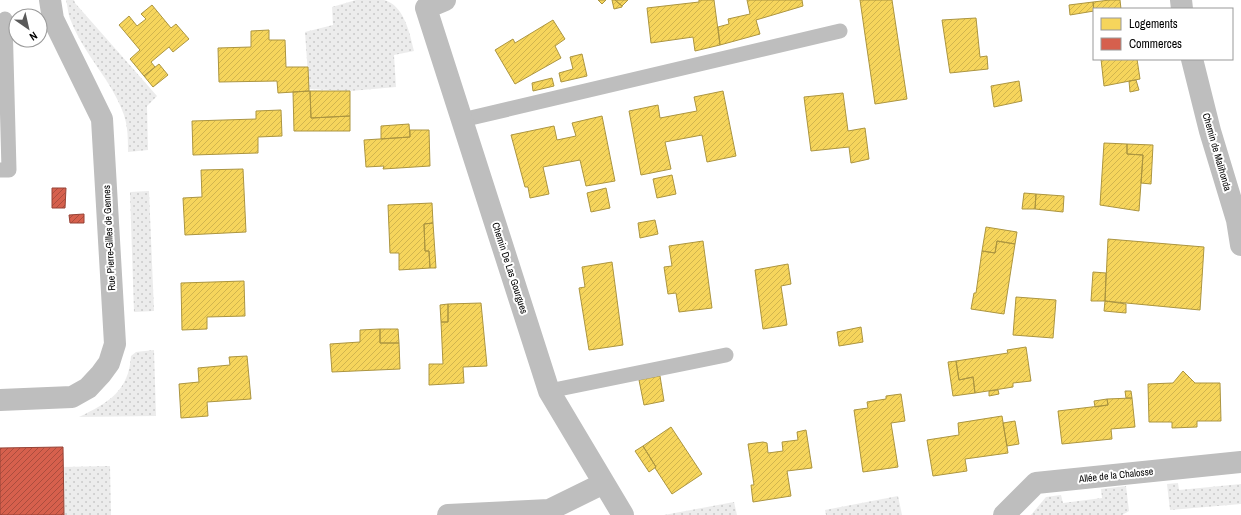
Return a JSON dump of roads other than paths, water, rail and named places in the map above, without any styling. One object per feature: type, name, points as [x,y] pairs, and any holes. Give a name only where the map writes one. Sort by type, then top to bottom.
[{"type":"street","name":"Chemin De Las Gourgues","points":[[429,3],[462,120],[550,391],[623,515]]},
{"type":"street","name":"Rue Pierre-Gilles de Gennes","points":[[0,400],[72,397],[88,388],[101,374],[109,363],[115,344],[102,119],[48,13]]},
{"type":"street","name":"Chemin de Malihonda","points":[[1192,60],[1210,131],[1233,183],[1241,245]]},
{"type":"street","name":"Allée de la Chalosse","points":[[1004,515],[1036,483],[1241,462]]},
{"type":"street","points":[[448,515],[549,510],[604,483]]},
{"type":"lane","points":[[0,170],[9,170],[7,19]]},
{"type":"lane","points":[[462,120],[840,31]]},
{"type":"lane","points":[[550,391],[726,354]]}]
